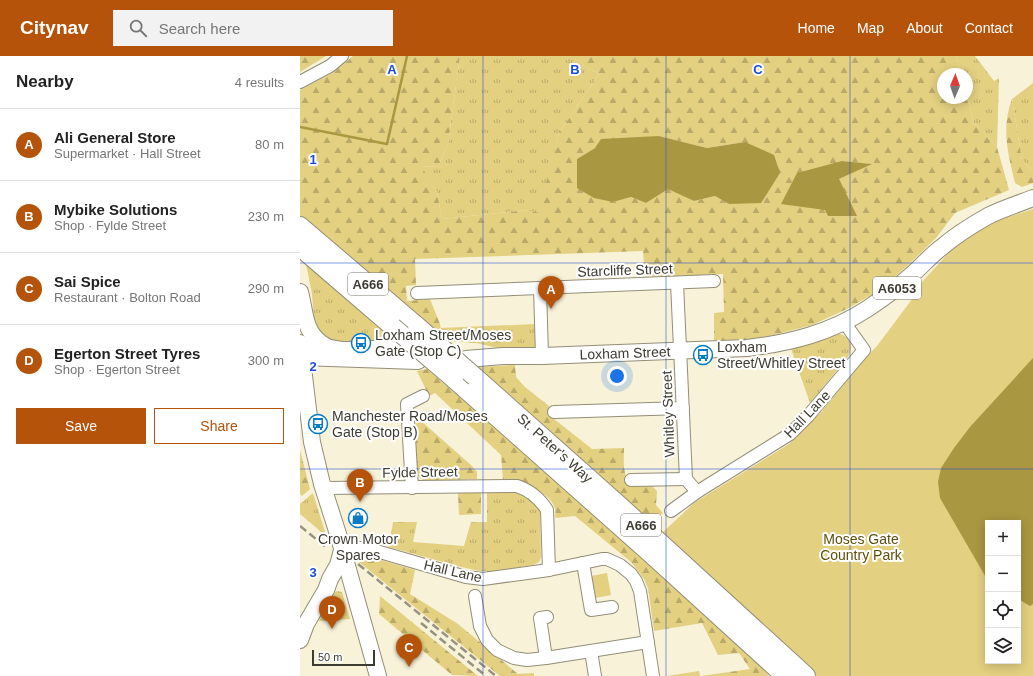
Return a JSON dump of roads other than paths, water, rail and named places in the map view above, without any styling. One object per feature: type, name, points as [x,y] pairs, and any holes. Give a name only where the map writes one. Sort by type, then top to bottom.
[{"type":"highway","name":"St. Peter's Way","points":[[300,226],[475,377],[806,676]]},
{"type":"highway","name":"St. Peter's Way","points":[[300,246],[454,379],[645,548],[785,676]]},
{"type":"main road","name":"A6053","points":[[844,322],[866,310],[896,289],[940,248],[960,233],[988,216],[1033,198]]},
{"type":"main road","points":[[300,292],[306,325],[314,338],[320,344],[330,349]]},
{"type":"main road","name":"Loxham Street","points":[[461,354],[542,356],[747,348],[798,340],[844,322]]},
{"type":"main road","points":[[301,350],[313,345],[330,349],[345,350],[403,348]]},
{"type":"main road","points":[[301,350],[368,359],[418,361]]},
{"type":"main road","points":[[301,350],[312,442]]},
{"type":"main road","points":[[306,386],[310,376],[318,369],[368,359]]},
{"type":"main road","points":[[300,413],[312,442],[378,676]]},
{"type":"main road","points":[[300,640],[306,624],[326,590],[330,578],[338,565],[342,549]]},
{"type":"main road","points":[[326,590],[339,582],[351,584]]},
{"type":"street","points":[[300,82],[330,66],[342,56]]},
{"type":"street","name":"Starcliffe Street","points":[[417,293],[714,281]]},
{"type":"street","name":"Whitley Street","points":[[677,283],[686,479]]},
{"type":"street","points":[[540,288],[542,356]]},
{"type":"street","name":"Hall Lane","points":[[671,511],[697,492],[790,434],[808,416],[864,350],[844,322]]},
{"type":"street","points":[[412,488],[407,404],[423,396]]},
{"type":"street","points":[[554,412],[683,408]]},
{"type":"street","points":[[631,480],[686,479],[697,492]]},
{"type":"street","name":"Fylde Street","points":[[324,488],[517,486],[532,494],[544,505],[547,510],[549,570]]},
{"type":"street","name":"Hall Lane","points":[[342,549],[366,548],[466,577],[484,579],[549,570],[602,559],[611,561],[620,565],[636,581],[640,591],[648,642]]},
{"type":"street","points":[[584,563],[591,610],[612,607]]},
{"type":"street","points":[[475,596],[480,626],[486,640],[497,650],[520,659],[546,658],[648,642],[653,676]]},
{"type":"street","points":[[546,658],[540,618],[547,617]]},
{"type":"street","points":[[591,650],[595,676]]},
{"type":"waterway","points":[[300,127],[387,144],[407,56]]},
{"type":"railway","points":[[300,526],[327,548]]},
{"type":"railway","points":[[358,564],[496,676]]},
{"type":"railway","points":[[421,623],[486,676]]},
{"type":"place","name":"Ali General Store","points":[[551,309]]},
{"type":"place","name":"Loxham Street/Moses Gate (Stop C)","points":[[361,343]]},
{"type":"place","name":"Loxham Street/Whitley Street","points":[[703,355]]},
{"type":"place","name":"Manchester Road/Moses Gate (Stop B)","points":[[318,424]]},
{"type":"place","name":"Mybike Solutions","points":[[360,502]]},
{"type":"place","name":"Crown Motor Spares","points":[[358,518]]},
{"type":"place","name":"Egerton Street Tyres","points":[[332,629]]},
{"type":"place","name":"Sai Spice","points":[[409,667]]},
{"type":"park label","name":"Moses Gate Country Park","points":[[861,548]]}]
